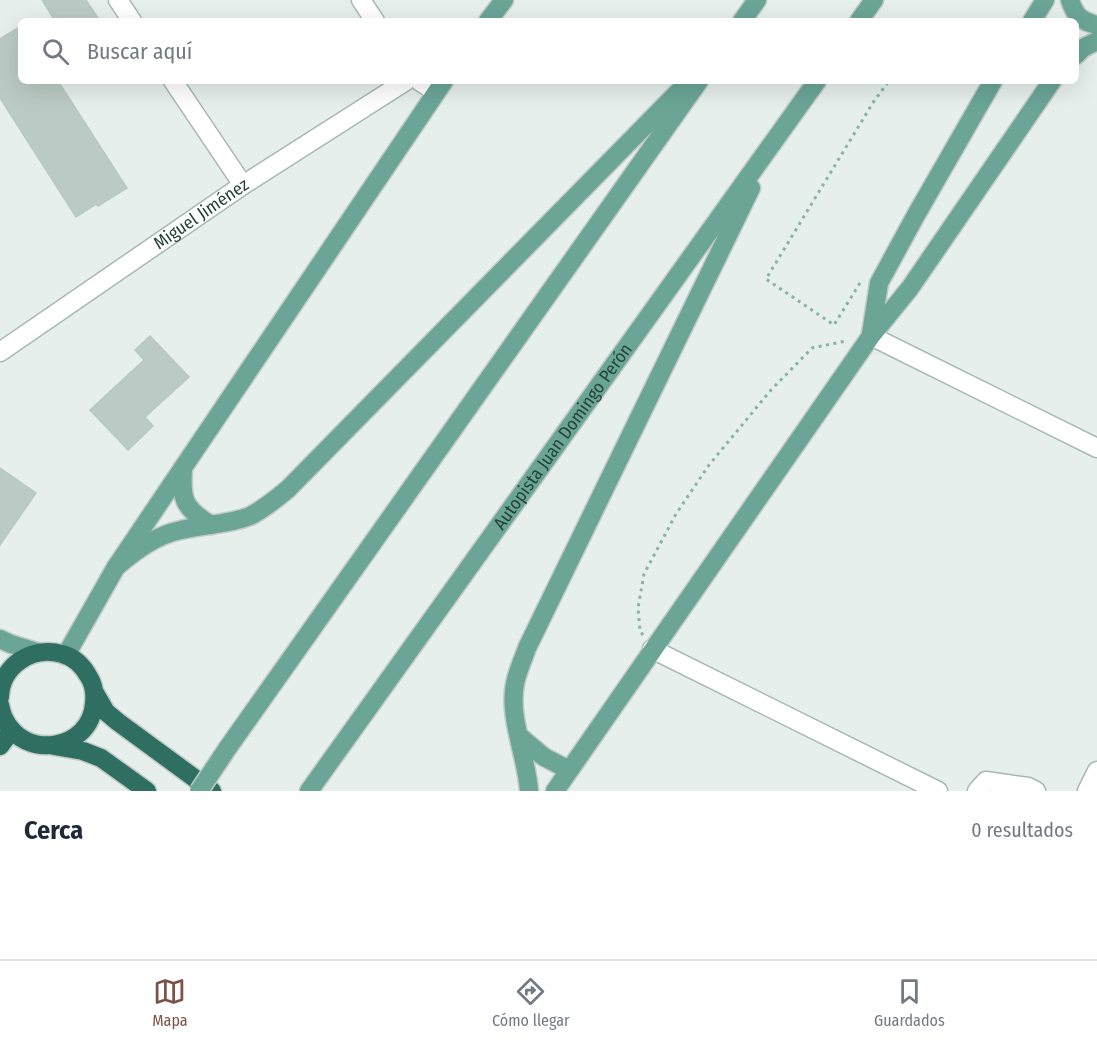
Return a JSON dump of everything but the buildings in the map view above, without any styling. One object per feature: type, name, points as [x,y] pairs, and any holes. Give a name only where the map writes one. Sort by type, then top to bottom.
[{"type":"highway","points":[[0,697],[5,677],[13,666],[24,657],[36,652],[46,651],[66,655],[86,670],[92,681],[94,693],[94,708],[88,722],[79,734],[66,742],[52,746]]},
{"type":"highway","points":[[94,693],[117,722],[212,791]]},
{"type":"highway","points":[[0,705],[4,718],[23,740],[37,745],[83,751],[101,758],[147,791]]},
{"type":"highway","points":[[0,746],[12,730]]},
{"type":"main road","points":[[490,18],[504,0]]},
{"type":"main road","points":[[744,18],[757,0]]},
{"type":"main road","points":[[861,18],[874,0]]},
{"type":"main road","points":[[1034,18],[1045,0]]},
{"type":"main road","points":[[1070,0],[1074,13],[1087,22],[1097,25]]},
{"type":"main road","points":[[1079,52],[1097,41]]},
{"type":"main road","points":[[116,567],[147,543],[178,530],[235,521],[251,515],[267,506],[288,489],[687,84]]},
{"type":"main road","points":[[199,791],[697,84]]},
{"type":"main road","name":"Autopista Juan Domingo Perón","points":[[309,790],[815,84]]},
{"type":"main road","points":[[871,336],[879,283],[991,84]]},
{"type":"main road","points":[[555,791],[871,336],[910,288],[1050,84]]},
{"type":"main road","points":[[66,655],[116,567],[440,87]]},
{"type":"main road","points":[[529,791],[529,780],[514,707],[514,684],[527,648],[774,141]]},
{"type":"main road","points":[[183,468],[182,489],[185,502],[197,517],[211,525]]},
{"type":"main road","points":[[0,639],[36,652]]},
{"type":"main road","points":[[519,736],[544,757],[569,770]]},
{"type":"street","points":[[118,0],[130,18]]},
{"type":"street","points":[[361,0],[373,18]]},
{"type":"street","points":[[174,84],[243,185]]},
{"type":"street","name":"Miguel Jiménez","points":[[0,352],[243,185],[401,84]]},
{"type":"street","points":[[871,336],[1097,448]]},
{"type":"street","points":[[652,649],[938,791]]},
{"type":"street","points":[[1087,791],[1097,771]]},
{"type":"street","points":[[976,791],[986,782],[1028,787],[1036,791]]},
{"type":"path","points":[[865,274],[834,325],[766,279],[874,101],[887,84]]},
{"type":"path","points":[[652,649],[640,631],[638,608],[644,573],[676,514],[709,465],[771,390],[812,348],[871,336]]}]
